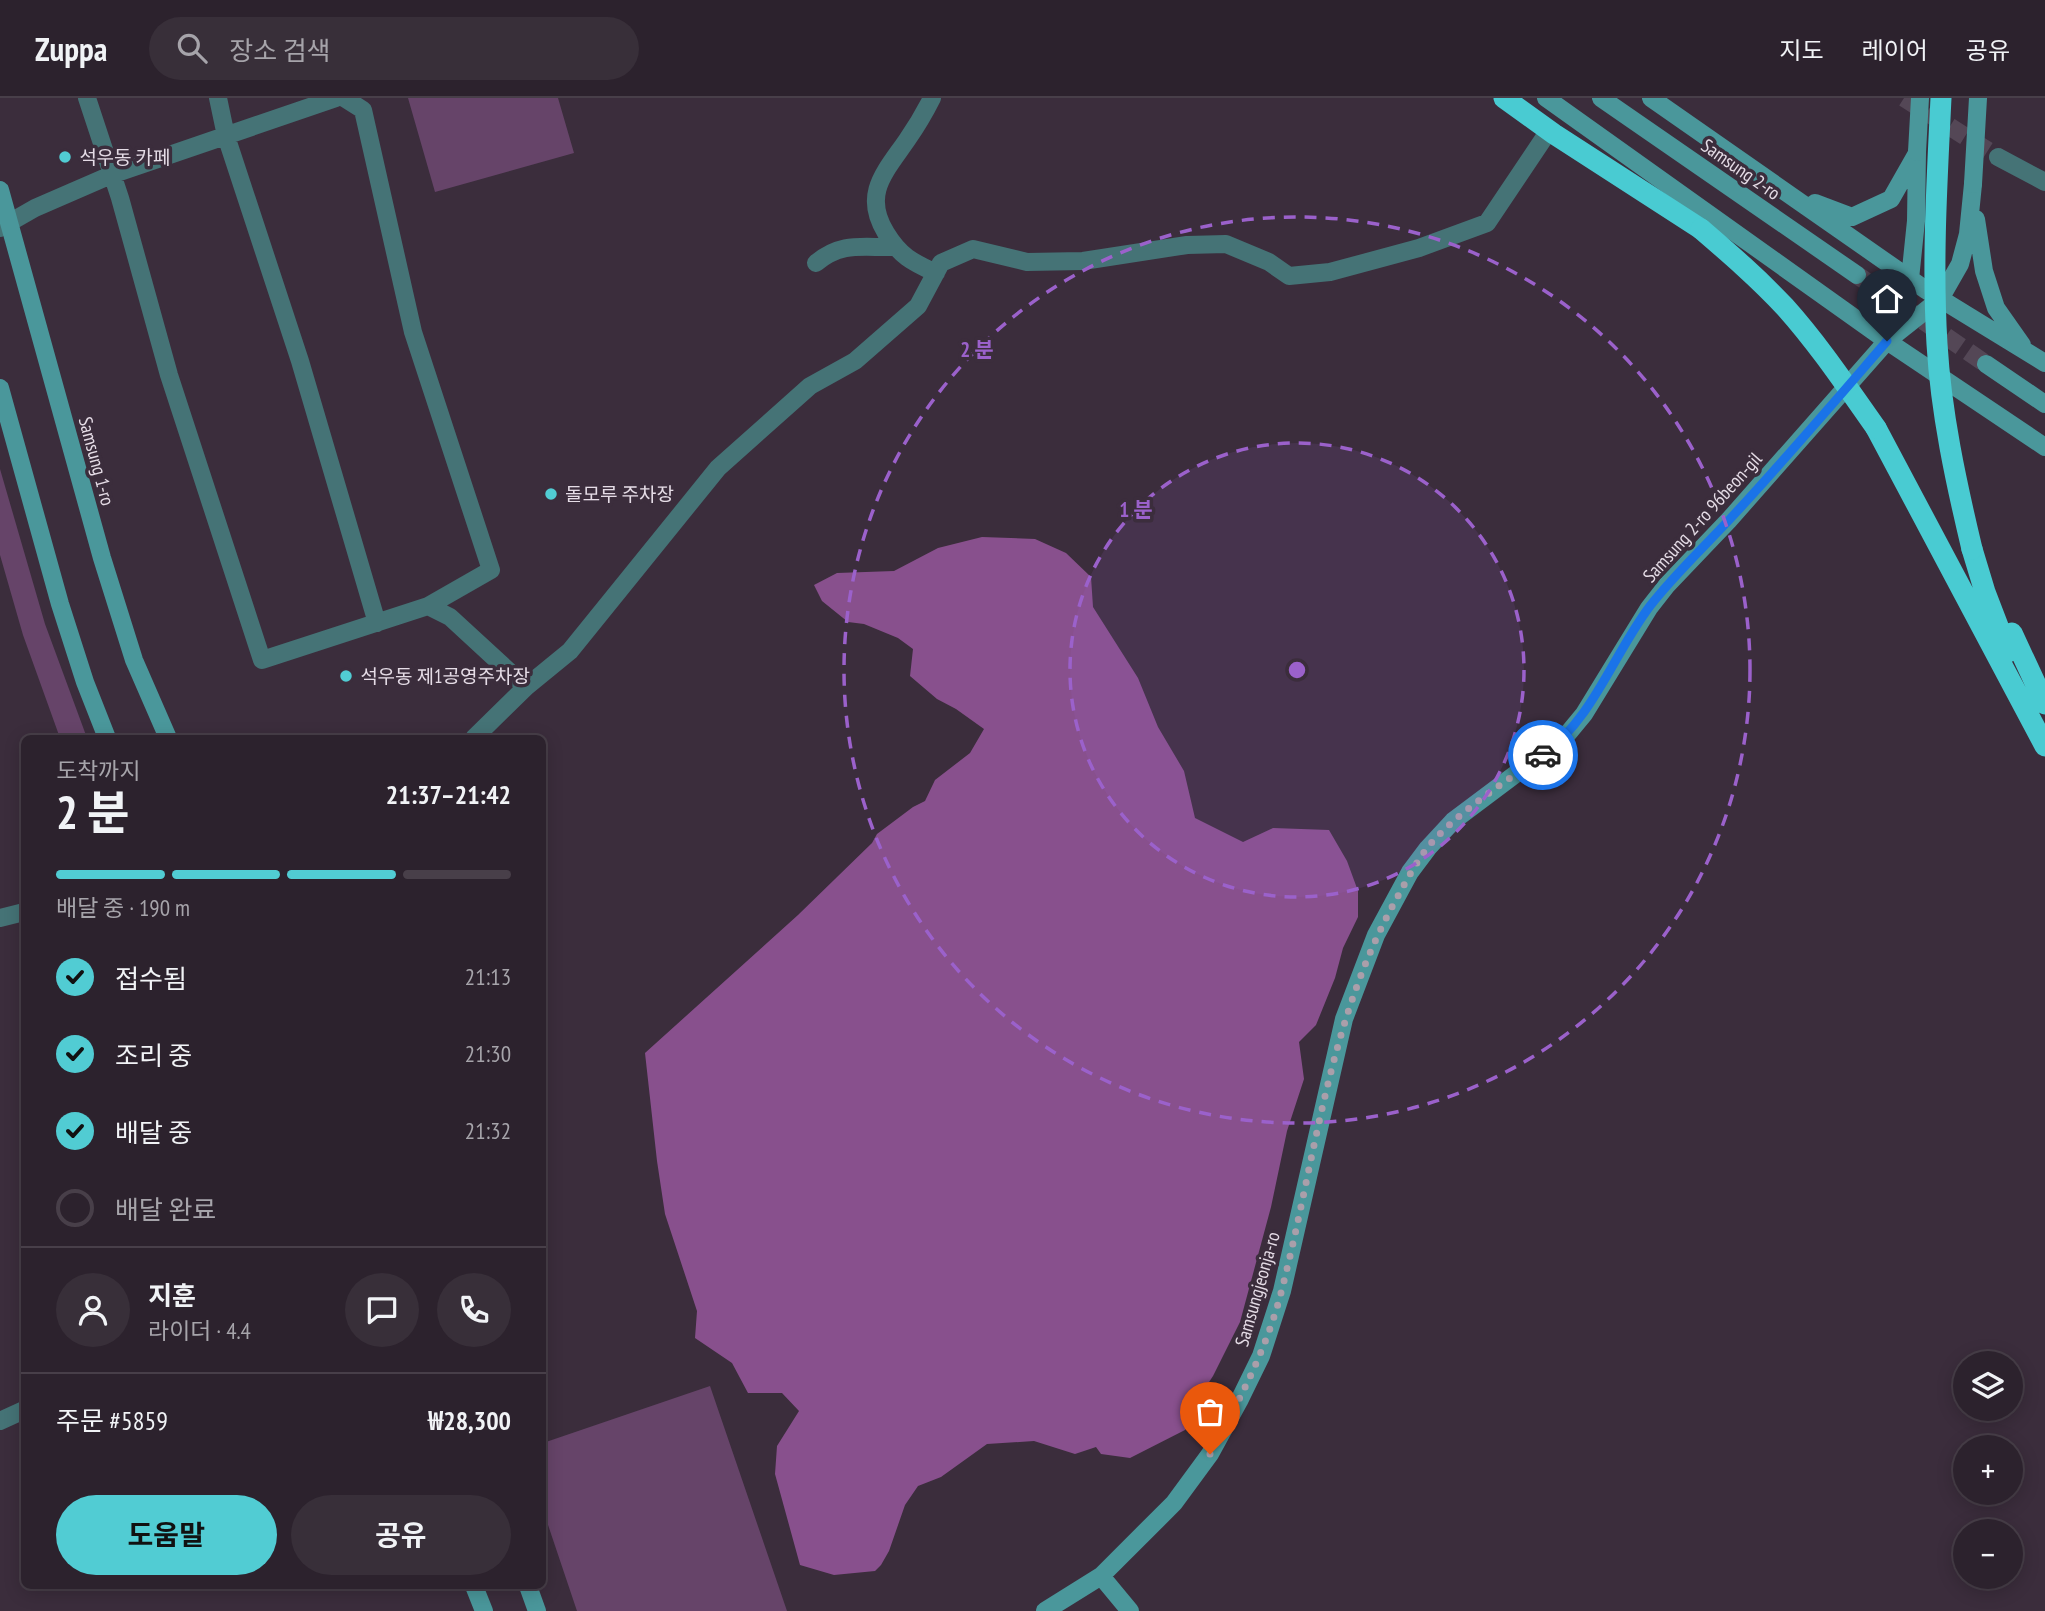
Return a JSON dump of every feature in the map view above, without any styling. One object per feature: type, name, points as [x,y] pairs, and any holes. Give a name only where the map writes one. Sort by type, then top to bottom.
[{"type":"highway","points":[[1504,98],[1554,134],[1701,229],[1743,265],[1785,307],[1821,351],[1876,428],[2045,746]]},
{"type":"highway","points":[[1941,98],[1934,272],[1937,346],[1947,428],[1993,617],[2045,738]]},
{"type":"highway","points":[[1956,98],[1948,276],[1951,354],[1957,413],[1977,543],[2009,626],[2045,704]]},
{"type":"street","points":[[87,98],[120,198],[169,375],[262,660],[428,606],[491,570],[413,332],[363,110],[344,98]]},
{"type":"street","points":[[218,98],[226,136],[300,361],[377,623]]},
{"type":"street","points":[[5,225],[35,208],[111,175],[336,98]]},
{"type":"street","points":[[932,98],[906,142],[889,162],[875,195],[878,220],[894,247],[910,262],[936,273]]},
{"type":"street","points":[[1546,98],[1887,341],[2045,447]]},
{"type":"street","name":"Samsung 2-ro","points":[[1601,98],[1857,275]]},
{"type":"street","points":[[1651,98],[1940,299],[2045,363]]},
{"type":"street","points":[[1887,341],[1910,278],[1916,221],[1920,98]]},
{"type":"street","points":[[1887,341],[1940,299],[1960,264],[1966,244],[1973,184],[1978,98]]},
{"type":"street","points":[[477,735],[526,687],[570,651],[718,468],[810,386],[855,361],[918,306],[941,263],[973,249],[1027,262],[1083,261],[1187,245],[1226,244],[1269,261],[1289,276],[1330,272],[1419,248],[1487,223],[1544,138]]},
{"type":"street","points":[[1791,194],[1852,217],[1891,199],[1917,152]]},
{"type":"street","points":[[1998,157],[2045,182]]},
{"type":"street","points":[[1973,184],[1978,240],[1992,296],[1996,308],[2026,351]]},
{"type":"street","name":"Samsung 1-ro","points":[[0,190],[5,225],[102,558],[134,660],[168,735]]},
{"type":"street","points":[[816,263],[824,256],[848,246],[894,247]]},
{"type":"street","name":"Samsung 2-ro 96beon-gil","points":[[1391,909],[1410,872],[1452,821],[1565,737],[1584,714],[1649,608],[1667,585],[1729,520],[1887,341]]},
{"type":"street","points":[[1986,364],[2045,404]]},
{"type":"street","points":[[0,388],[60,604],[106,735]]},
{"type":"street","points":[[428,606],[450,617],[526,687]]},
{"type":"street","name":"Samsungjeonja-ro","points":[[1045,1611],[1101,1576],[1174,1503],[1210,1454],[1261,1356],[1282,1291],[1345,1019],[1376,935],[1391,909]]},
{"type":"street","points":[[0,917],[21,913]]},
{"type":"street","points":[[0,1421],[21,1410]]},
{"type":"street","points":[[1101,1576],[1130,1611]]},
{"type":"street","points":[[475,1589],[484,1611]]},
{"type":"street","points":[[529,1589],[537,1611]]},
{"type":"shaded area","points":[[408,98],[558,98],[574,153],[435,192]]},
{"type":"shaded area","points":[[0,469],[45,624],[86,735],[59,735],[23,635],[0,555]]},
{"type":"shaded area","points":[[982,537],[1035,539],[1066,553],[1091,577],[1093,607],[1138,678],[1158,727],[1184,771],[1195,818],[1243,842],[1273,828],[1329,830],[1347,861],[1358,891],[1358,917],[1343,948],[1335,978],[1316,1025],[1299,1042],[1304,1079],[1287,1131],[1271,1207],[1240,1322],[1213,1376],[1198,1399],[1185,1430],[1130,1458],[1101,1454],[1096,1447],[1075,1454],[1034,1441],[987,1444],[941,1477],[918,1486],[905,1505],[889,1551],[875,1571],[834,1575],[800,1565],[775,1474],[777,1446],[799,1411],[782,1393],[748,1393],[732,1363],[695,1338],[697,1311],[665,1214],[645,1053],[798,915],[872,843],[877,834],[925,801],[935,780],[970,753],[984,729],[937,699],[910,676],[913,649],[898,638],[864,624],[848,622],[822,601],[814,585],[837,573],[894,571],[938,548]]},
{"type":"shaded area","points":[[710,1386],[787,1611],[577,1611],[546,1519],[546,1442]]},
{"type":"tunnel","points":[[1904,98],[1998,157]]},
{"type":"tunnel","points":[[1857,275],[1986,364]]},
{"type":"way so far","points":[[1210,1454],[1261,1356],[1282,1291],[1345,1019],[1376,935],[1410,872],[1452,821],[1543,755]]},
{"type":"place","name":"석우동 카페","points":[[65,157]]},
{"type":"place","name":"돌모루 주차장","points":[[551,494]]},
{"type":"place","name":"석우동 제1공영주차장","points":[[346,676]]},
{"type":"route","points":[[1543,755],[1565,737],[1584,714],[1649,608],[1667,585],[1729,520],[1887,341]]}]
